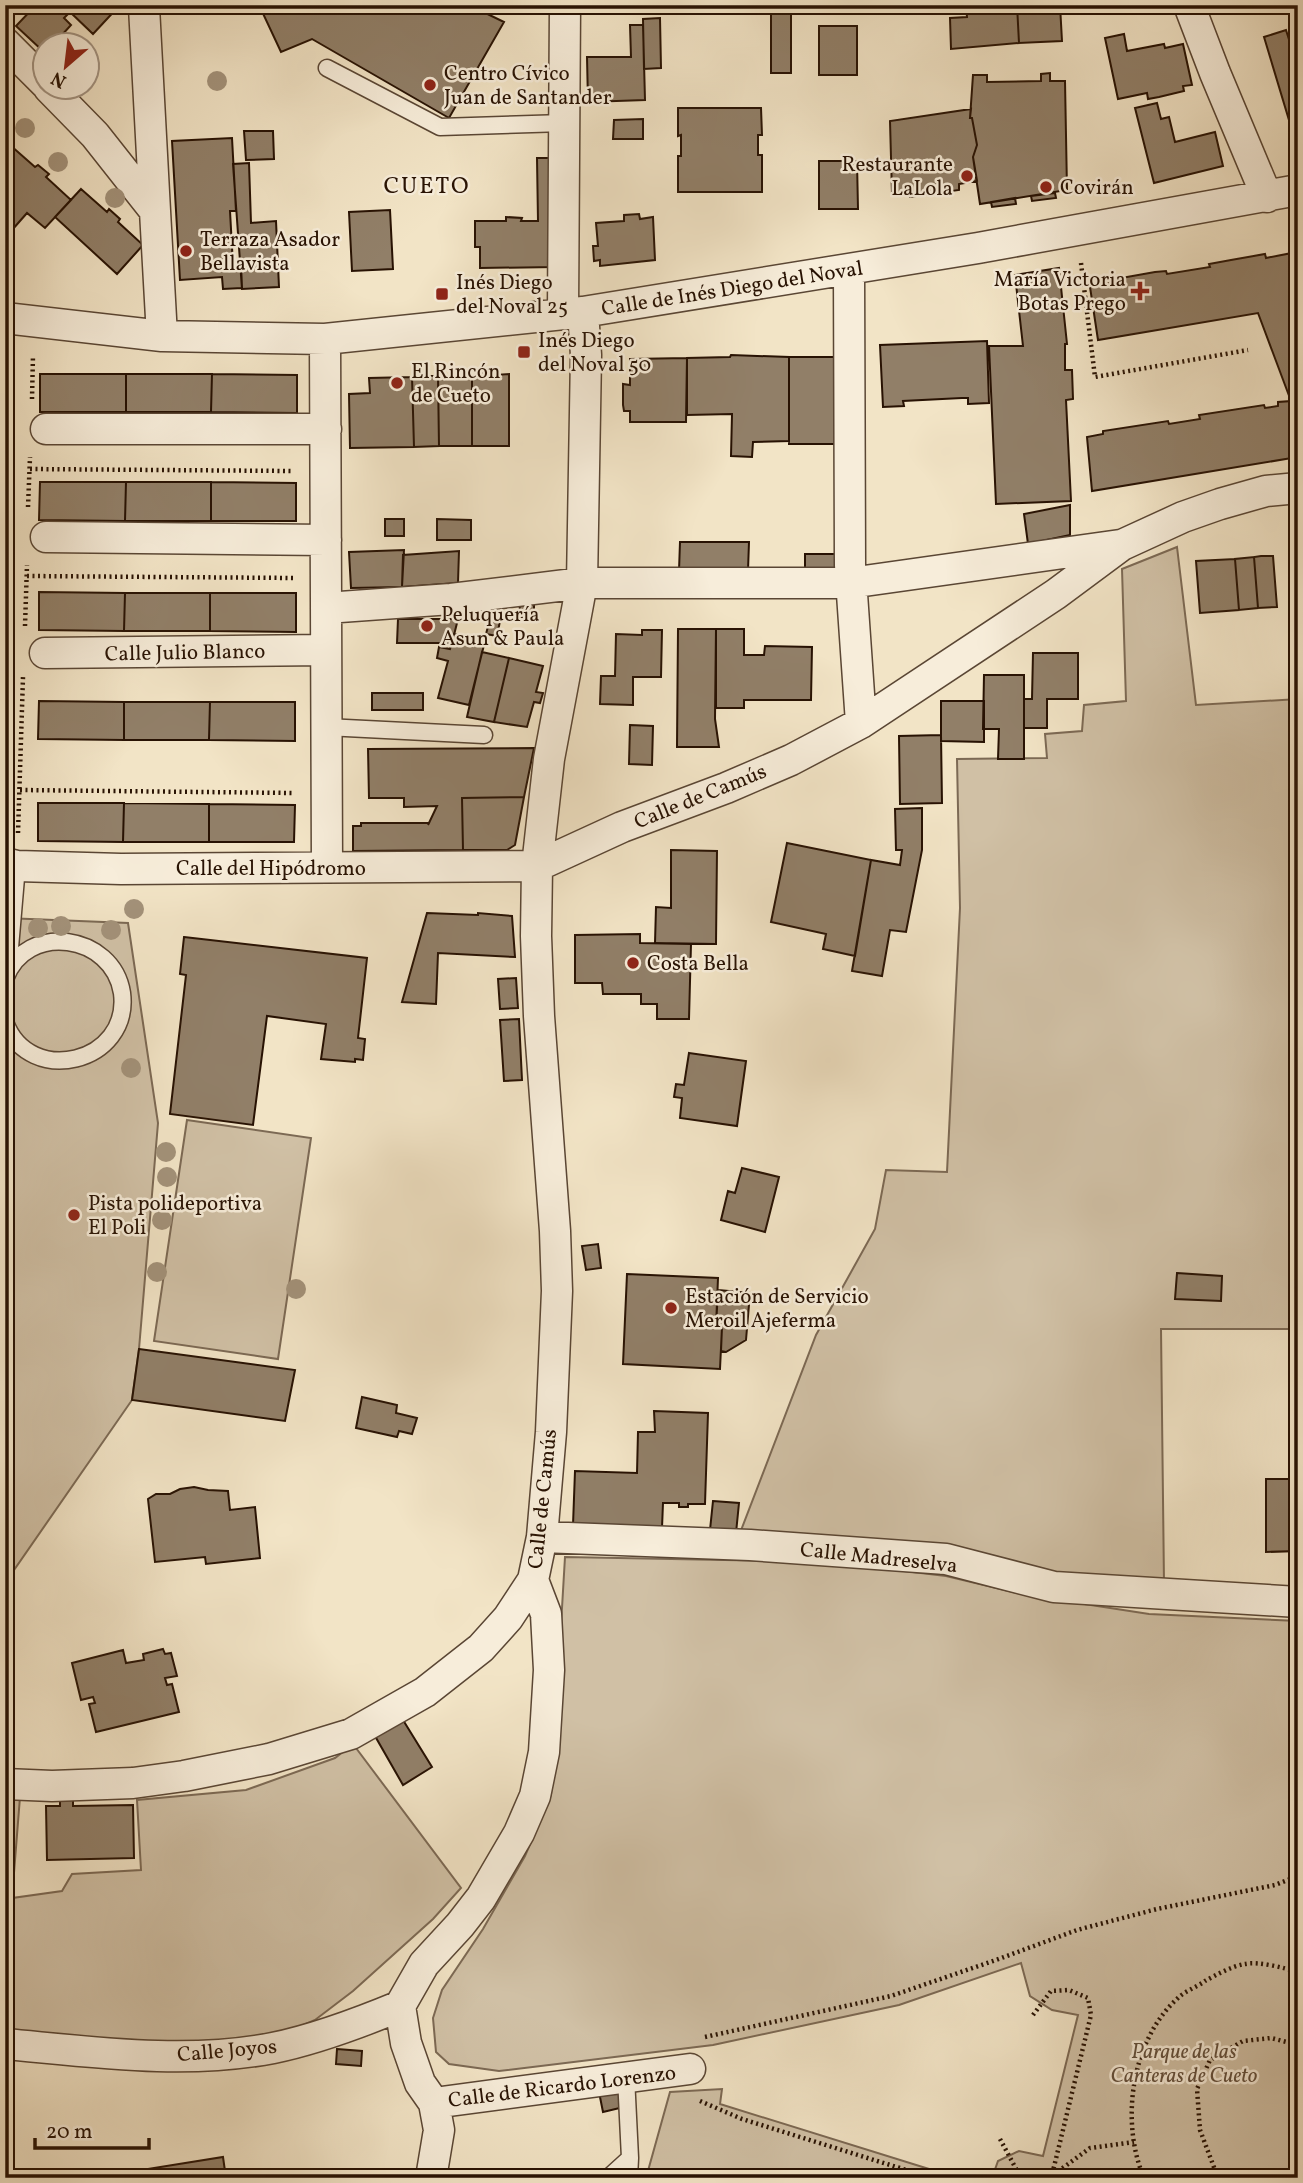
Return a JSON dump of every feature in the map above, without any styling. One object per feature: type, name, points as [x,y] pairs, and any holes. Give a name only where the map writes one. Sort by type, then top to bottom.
[{"type":"street","name":"Calle de Camús","points":[[5,1784],[52,1786],[133,1783],[184,1776],[269,1759],[351,1734],[425,1692],[481,1648],[508,1618],[533,1580],[542,1537],[551,1432],[557,1291],[539,1016],[537,866],[549,759],[582,583],[586,355],[573,312],[564,123],[565,5]]},
{"type":"street","points":[[1189,5],[1267,197]]},
{"type":"street","points":[[144,8],[162,336]]},
{"type":"street","points":[[5,43],[32,71]]},
{"type":"street","points":[[63,102],[95,135],[155,211]]},
{"type":"street","name":"Calle de Inés Diego del Noval","points":[[20,320],[162,336],[325,338],[573,312],[849,270],[1298,190]]},
{"type":"street","points":[[849,270],[850,583],[861,723]]},
{"type":"street","points":[[325,338],[327,867]]},
{"type":"street","points":[[46,429],[326,429]]},
{"type":"street","name":"Calle de Camús","points":[[537,866],[622,827],[758,774],[861,723],[1056,594],[1122,545],[1182,517],[1220,504],[1266,491],[1298,488]]},
{"type":"street","points":[[46,537],[326,540]]},
{"type":"street","name":"Calle de Camús","points":[[326,608],[451,599],[582,583],[850,583],[1122,545]]},
{"type":"street","name":"Calle Julio Blanco","points":[[35,642],[326,650]]},
{"type":"street","name":"Calle del Hipódromo","points":[[11,864],[121,869],[537,866]]},
{"type":"street","name":"Calle Madreselva","points":[[542,1537],[750,1545],[946,1559],[1054,1587],[1298,1602]]},
{"type":"street","points":[[400,2006],[424,1964],[481,1898],[519,1833],[535,1796],[544,1752],[549,1670],[546,1614],[533,1580]]},
{"type":"street","name":"Calle Joyos","points":[[5,2044],[191,2057],[271,2048],[298,2042],[326,2035],[400,2006]]},
{"type":"street","name":"Calle de Ricardo Lorenzo","points":[[400,2006],[406,2043],[420,2083],[434,2103],[439,2130],[431,2178]]},
{"type":"street","name":"Calle de Ricardo Lorenzo","points":[[434,2103],[690,2069]]},
{"type":"lane","points":[[327,68],[440,127],[564,123]]},
{"type":"lane","points":[[326,727],[484,735]]},
{"type":"lane","points":[[6,975],[11,864]]},
{"type":"lane","points":[[6,975],[19,957],[35,946],[53,940],[72,941],[90,947],[106,959],[117,975],[122,993],[121,1012],[115,1030],[104,1045],[88,1055],[70,1061],[50,1061],[33,1054],[17,1042],[6,1028]]},
{"type":"lane","points":[[626,2077],[629,2178]]},
{"type":"lane","points":[[608,2178],[630,2158]]},
{"type":"path","points":[[1083,289],[1095,377],[1248,351]]},
{"type":"path","points":[[20,320],[32,403]]},
{"type":"path","points":[[28,509],[30,456]]},
{"type":"path","points":[[30,469],[326,471]]},
{"type":"path","points":[[27,562],[35,642]]},
{"type":"path","points":[[27,576],[326,578]]},
{"type":"path","points":[[11,864],[20,790],[23,673]]},
{"type":"path","points":[[20,790],[326,793]]},
{"type":"path","points":[[698,2039],[891,1996],[996,1961],[1077,1930],[1157,1909],[1275,1885],[1298,1876]]},
{"type":"path","points":[[1144,2178],[1136,2160],[1130,2111],[1135,2076],[1154,2027],[1178,1998],[1211,1978],[1246,1963],[1298,1972]]},
{"type":"path","points":[[1033,2015],[1051,1991],[1069,1990],[1088,1998],[1091,2015],[1051,2177]]},
{"type":"path","points":[[1218,2178],[1200,2130],[1197,2089],[1210,2060],[1243,2041],[1271,2038],[1298,2045]]},
{"type":"path","points":[[690,2069],[694,2098],[741,2119],[932,2178]]},
{"type":"path","points":[[1000,2139],[1021,2178]]},
{"type":"path","points":[[1051,2177],[1090,2148],[1134,2142]]},
{"type":"path","points":[[776,2178],[782,2178]]},
{"type":"green space","points":[[1177,547],[1196,705],[1298,699],[1298,1329],[1161,1329],[1164,1583],[1127,1586],[740,1533],[816,1335],[875,1229],[886,1170],[947,1172],[960,908],[957,759],[1047,758],[1045,734],[1082,731],[1084,705],[1126,701],[1122,569]]},
{"type":"green space","points":[[5,918],[128,923],[158,1123],[139,1349],[132,1400],[5,1583]]},
{"type":"green space","points":[[187,1120],[311,1138],[278,1359],[154,1341]]},
{"type":"green space","name":"Parque de las Canteras de Cueto","points":[[565,1557],[828,1562],[946,1576],[1026,1595],[1149,1614],[1298,1621],[1298,2178],[992,2178],[998,2161],[1019,2151],[1043,2156],[1078,2015],[1052,2010],[1030,1996],[1021,1963],[899,2005],[713,2045],[499,2071],[449,2064],[436,2052],[433,2018],[442,1990],[483,1929],[525,1856],[551,1795]]},
{"type":"green space","points":[[353,1744],[461,1888],[433,1919],[353,1991],[315,2020],[278,2036],[205,2043],[90,2042],[5,2032],[5,1796],[20,1797],[12,1898],[62,1891],[72,1874],[141,1870],[137,1800],[246,1790],[335,1758]]},
{"type":"green space","points":[[722,2089],[720,2104],[958,2178],[646,2178],[670,2092]]},
{"type":"building","points":[[36,5],[119,5],[95,32],[91,32],[70,12],[64,18],[71,25],[65,32],[32,32],[32,41],[16,26]]},
{"type":"building","name":"Centro Cívico Juan de Santander","points":[[259,5],[474,5],[475,8],[504,22],[449,118],[312,39],[281,52]]},
{"type":"building","points":[[771,5],[791,5],[791,73],[771,73]]},
{"type":"building","points":[[966,5],[1017,5],[1019,43],[951,49],[950,18],[967,17]]},
{"type":"building","points":[[1017,5],[1060,5],[1062,41],[1019,43]]},
{"type":"building","points":[[660,18],[661,68],[644,69],[643,19]]},
{"type":"building","points":[[630,25],[643,25],[645,100],[588,102],[587,57],[631,57]]},
{"type":"building","points":[[819,26],[857,26],[857,75],[819,75]]},
{"type":"building","points":[[1286,30],[1298,68],[1298,150],[1264,37]]},
{"type":"building","points":[[1124,34],[1127,51],[1164,44],[1165,48],[1183,44],[1192,85],[1183,86],[1184,91],[1159,97],[1148,99],[1147,93],[1118,99],[1105,38]]},
{"type":"building","points":[[1050,73],[1050,81],[1065,81],[1067,190],[980,204],[973,157],[977,145],[970,118],[973,75],[987,75],[987,82],[1041,81],[1041,74]]},
{"type":"building","points":[[1157,103],[1161,119],[1169,117],[1175,142],[1215,132],[1223,166],[1154,183],[1135,108]]},
{"type":"building","points":[[678,108],[761,108],[762,135],[758,135],[758,155],[762,155],[762,192],[678,192],[681,135],[678,136]]},
{"type":"building","points":[[971,109],[970,118],[977,145],[973,157],[977,181],[959,184],[959,190],[910,197],[909,192],[892,194],[890,121]]},
{"type":"building","points":[[643,119],[643,139],[613,139],[614,120]]},
{"type":"building","points":[[244,131],[273,131],[274,159],[246,160]]},
{"type":"building","points":[[232,138],[236,211],[230,211],[233,265],[241,265],[242,288],[223,289],[222,277],[180,280],[172,141]]},
{"type":"building","points":[[10,145],[35,167],[38,165],[49,174],[46,177],[71,200],[45,228],[27,213],[5,238],[5,150]]},
{"type":"building","points":[[537,158],[553,158],[555,267],[480,268],[480,247],[475,247],[475,221],[506,221],[506,217],[522,218],[521,221],[538,221]]},
{"type":"building","points":[[819,161],[857,161],[858,209],[819,209]]},
{"type":"building","points":[[249,163],[251,223],[276,221],[279,287],[242,289],[233,164]]},
{"type":"building","points":[[81,189],[107,212],[109,209],[120,219],[118,222],[143,245],[117,274],[55,217]]},
{"type":"building","points":[[1055,193],[1056,198],[1032,201],[1031,196]]},
{"type":"building","points":[[1015,198],[1016,204],[992,207],[991,202]]},
{"type":"building","points":[[390,210],[393,269],[352,271],[349,212]]},
{"type":"building","points":[[639,214],[640,219],[653,217],[655,260],[600,266],[600,260],[594,261],[593,246],[598,246],[596,223],[624,221],[624,215]]},
{"type":"building","points":[[1292,253],[1298,268],[1298,457],[1092,491],[1087,437],[1103,434],[1103,431],[1168,421],[1169,424],[1200,419],[1199,415],[1264,405],[1265,408],[1278,406],[1278,402],[1291,401],[1258,313],[1098,340],[1090,287],[1111,283],[1110,280],[1155,272],[1166,271],[1167,274],[1265,254],[1266,258]]},
{"type":"building","points":[[1059,268],[1067,344],[1065,370],[1072,370],[1073,399],[1066,400],[1071,501],[996,504],[989,346],[1023,346],[1015,275]]},
{"type":"building","points":[[987,341],[989,403],[968,404],[968,398],[962,398],[903,401],[904,406],[883,407],[880,345]]},
{"type":"building","points":[[731,355],[789,357],[789,441],[753,442],[752,457],[731,456],[732,414],[687,415],[687,358]]},
{"type":"building","points":[[789,357],[837,357],[837,444],[789,444]]},
{"type":"building","points":[[687,358],[686,422],[630,422],[630,411],[624,411],[623,384],[630,385],[630,359]]},
{"type":"building","points":[[495,371],[495,375],[509,374],[509,446],[472,446],[472,376]]},
{"type":"building","points":[[40,374],[126,374],[126,412],[40,412]]},
{"type":"building","points":[[126,374],[212,374],[211,412],[126,412]]},
{"type":"building","points":[[212,374],[297,375],[297,413],[211,412]]},
{"type":"building","points":[[438,376],[439,446],[414,447],[412,377]]},
{"type":"building","points":[[438,376],[472,376],[472,446],[439,446]]},
{"type":"building","points":[[412,377],[414,447],[350,448],[349,394],[370,393],[369,378]]},
{"type":"building","points":[[40,482],[126,482],[125,521],[39,520]]},
{"type":"building","points":[[126,482],[211,482],[211,521],[125,521]]},
{"type":"building","points":[[211,482],[296,483],[296,521],[211,521]]},
{"type":"building","points":[[1070,505],[1070,535],[1028,544],[1024,514]]},
{"type":"building","points":[[385,519],[404,519],[404,536],[385,536]]},
{"type":"building","points":[[437,519],[471,520],[471,540],[437,540]]},
{"type":"building","points":[[1298,526],[1298,546],[1293,546],[1292,527]]},
{"type":"building","points":[[680,542],[749,542],[748,571],[679,571]]},
{"type":"building","points":[[404,550],[402,587],[351,588],[349,552]]},
{"type":"building","points":[[459,551],[458,583],[402,587],[403,555]]},
{"type":"building","points":[[805,554],[836,554],[836,571],[805,571]]},
{"type":"building","points":[[1273,556],[1277,607],[1258,608],[1254,557]]},
{"type":"building","points":[[1254,557],[1258,608],[1239,610],[1235,559]]},
{"type":"building","points":[[1235,559],[1239,610],[1200,613],[1196,561]]},
{"type":"building","points":[[39,592],[125,593],[124,631],[39,630]]},
{"type":"building","points":[[125,593],[210,593],[210,631],[124,631]]},
{"type":"building","points":[[210,593],[296,593],[296,632],[210,631]]},
{"type":"building","points":[[520,604],[534,604],[534,619],[519,617]]},
{"type":"building","name":"Peluquería Asun & Paula","points":[[398,619],[458,619],[452,643],[397,643]]},
{"type":"building","points":[[490,619],[500,621],[497,636],[486,634]]},
{"type":"building","points":[[678,629],[716,629],[715,719],[719,747],[677,747]]},
{"type":"building","points":[[716,629],[744,629],[744,655],[764,655],[765,646],[812,647],[811,700],[744,700],[744,708],[716,708]]},
{"type":"building","points":[[642,630],[662,630],[661,677],[633,677],[633,705],[600,704],[601,676],[615,676],[616,634],[642,635]]},
{"type":"building","points":[[454,634],[485,641],[469,705],[438,698],[448,661],[437,658],[439,647],[450,649]]},
{"type":"building","points":[[482,652],[509,658],[494,722],[467,717]]},
{"type":"building","points":[[1033,653],[1078,653],[1078,699],[1047,699],[1047,728],[1024,728],[1024,699],[1032,699]]},
{"type":"building","points":[[509,658],[543,666],[536,692],[543,693],[540,703],[534,702],[527,727],[494,722]]},
{"type":"building","points":[[984,675],[1024,675],[1024,759],[998,759],[999,729],[983,729]]},
{"type":"building","points":[[372,693],[423,693],[423,710],[372,710]]},
{"type":"building","points":[[39,701],[124,702],[124,740],[38,739]]},
{"type":"building","points":[[941,701],[984,701],[984,742],[941,741]]},
{"type":"building","points":[[124,702],[210,702],[209,740],[124,740]]},
{"type":"building","points":[[210,702],[295,702],[295,741],[209,740]]},
{"type":"building","points":[[630,725],[653,726],[652,765],[629,764]]},
{"type":"building","points":[[941,735],[942,803],[900,804],[899,736]]},
{"type":"building","points":[[534,748],[524,797],[462,798],[463,850],[353,851],[353,826],[361,826],[361,823],[429,823],[437,806],[404,807],[404,798],[369,798],[368,749]]},
{"type":"building","points":[[524,797],[515,845],[507,850],[463,850],[462,798]]},
{"type":"building","points":[[38,803],[124,803],[123,842],[38,841]]},
{"type":"building","points":[[124,803],[209,804],[209,842],[123,842]]},
{"type":"building","points":[[209,804],[295,805],[294,842],[209,842]]},
{"type":"building","points":[[922,808],[922,850],[906,932],[890,930],[882,976],[852,971],[871,860],[900,865],[902,850],[896,850],[895,809]]},
{"type":"building","points":[[787,843],[871,860],[855,956],[823,949],[826,934],[771,922]]},
{"type":"building","points":[[671,850],[717,851],[716,944],[655,943],[656,907],[671,908]]},
{"type":"building","points":[[427,913],[512,916],[515,957],[438,953],[436,1004],[402,1002]]},
{"type":"building","name":"Costa Bella","points":[[640,934],[640,943],[691,944],[689,1019],[657,1019],[657,1004],[641,1004],[641,994],[603,994],[602,983],[575,983],[575,935]]},
{"type":"building","points":[[184,937],[367,958],[358,1038],[365,1039],[363,1060],[355,1059],[355,1062],[321,1059],[326,1024],[267,1016],[253,1125],[170,1114],[186,975],[180,974]]},
{"type":"building","points":[[516,978],[518,1008],[500,1009],[498,979]]},
{"type":"building","points":[[519,1019],[522,1080],[504,1081],[500,1020]]},
{"type":"building","points":[[689,1053],[746,1061],[737,1126],[680,1118],[682,1098],[674,1097],[676,1084],[684,1085]]},
{"type":"building","points":[[742,1168],[779,1177],[765,1232],[721,1220],[728,1191],[735,1193]]},
{"type":"building","points":[[598,1244],[601,1268],[586,1270],[582,1246]]},
{"type":"building","points":[[1177,1273],[1222,1276],[1221,1301],[1175,1299]]},
{"type":"building","name":"Estación de Servicio Meroil Ajeferma","points":[[627,1274],[718,1278],[716,1327],[722,1327],[720,1369],[623,1364]]},
{"type":"building","points":[[718,1290],[750,1293],[746,1340],[726,1352],[721,1351],[722,1327],[716,1327]]},
{"type":"building","points":[[139,1349],[295,1370],[285,1421],[132,1400]]},
{"type":"building","points":[[362,1397],[397,1405],[396,1413],[417,1418],[412,1434],[399,1431],[397,1437],[356,1428]]},
{"type":"building","points":[[654,1411],[708,1413],[705,1504],[679,1507],[679,1503],[663,1503],[662,1528],[573,1525],[575,1471],[637,1473],[638,1432],[655,1432]]},
{"type":"building","points":[[1266,1479],[1298,1479],[1298,1551],[1266,1552]]},
{"type":"building","points":[[194,1487],[228,1491],[230,1510],[255,1507],[260,1558],[206,1564],[205,1557],[155,1562],[148,1499],[156,1494],[170,1494]]},
{"type":"building","points":[[713,1501],[739,1503],[736,1533],[710,1530]]},
{"type":"building","points":[[163,1649],[165,1654],[171,1653],[177,1676],[165,1678],[167,1685],[172,1684],[179,1712],[96,1732],[89,1704],[95,1703],[93,1697],[81,1700],[72,1663],[123,1650],[126,1663],[144,1660],[143,1654]]},
{"type":"building","points":[[403,1720],[432,1767],[403,1785],[375,1736]]},
{"type":"building","points":[[73,1798],[73,1806],[133,1805],[134,1858],[47,1860],[46,1806],[60,1806],[60,1799]]},
{"type":"building","points":[[337,2049],[362,2051],[361,2066],[336,2064]]},
{"type":"building","points":[[623,2082],[628,2106],[603,2112],[598,2087]]},
{"type":"building","points":[[223,2157],[226,2178],[136,2178],[135,2171]]},
{"type":"place","name":"Centro Cívico Juan de Santander","points":[[430,85]]},
{"type":"place","name":"Restaurante LaLola","points":[[967,176]]},
{"type":"place","name":"Covirán","points":[[1046,187]]},
{"type":"place","name":"Terraza Asador Bellavista","points":[[186,251]]},
{"type":"place","name":"María Victoria Botas Prego","points":[[1140,291]]},
{"type":"place","name":"Inés Diego del Noval 25","points":[[442,294]]},
{"type":"place","name":"Inés Diego del Noval 50","points":[[524,352]]},
{"type":"place","name":"El Rincón de Cueto","points":[[397,383]]},
{"type":"place","name":"Peluquería Asun & Paula","points":[[427,626]]},
{"type":"place","name":"Costa Bella","points":[[633,963]]},
{"type":"place","name":"Pista polideportiva El Poli","points":[[74,1215]]},
{"type":"place","name":"Estación de Servicio Meroil Ajeferma","points":[[671,1308]]},
{"type":"district","name":"CUETO","points":[[427,185]]}]
